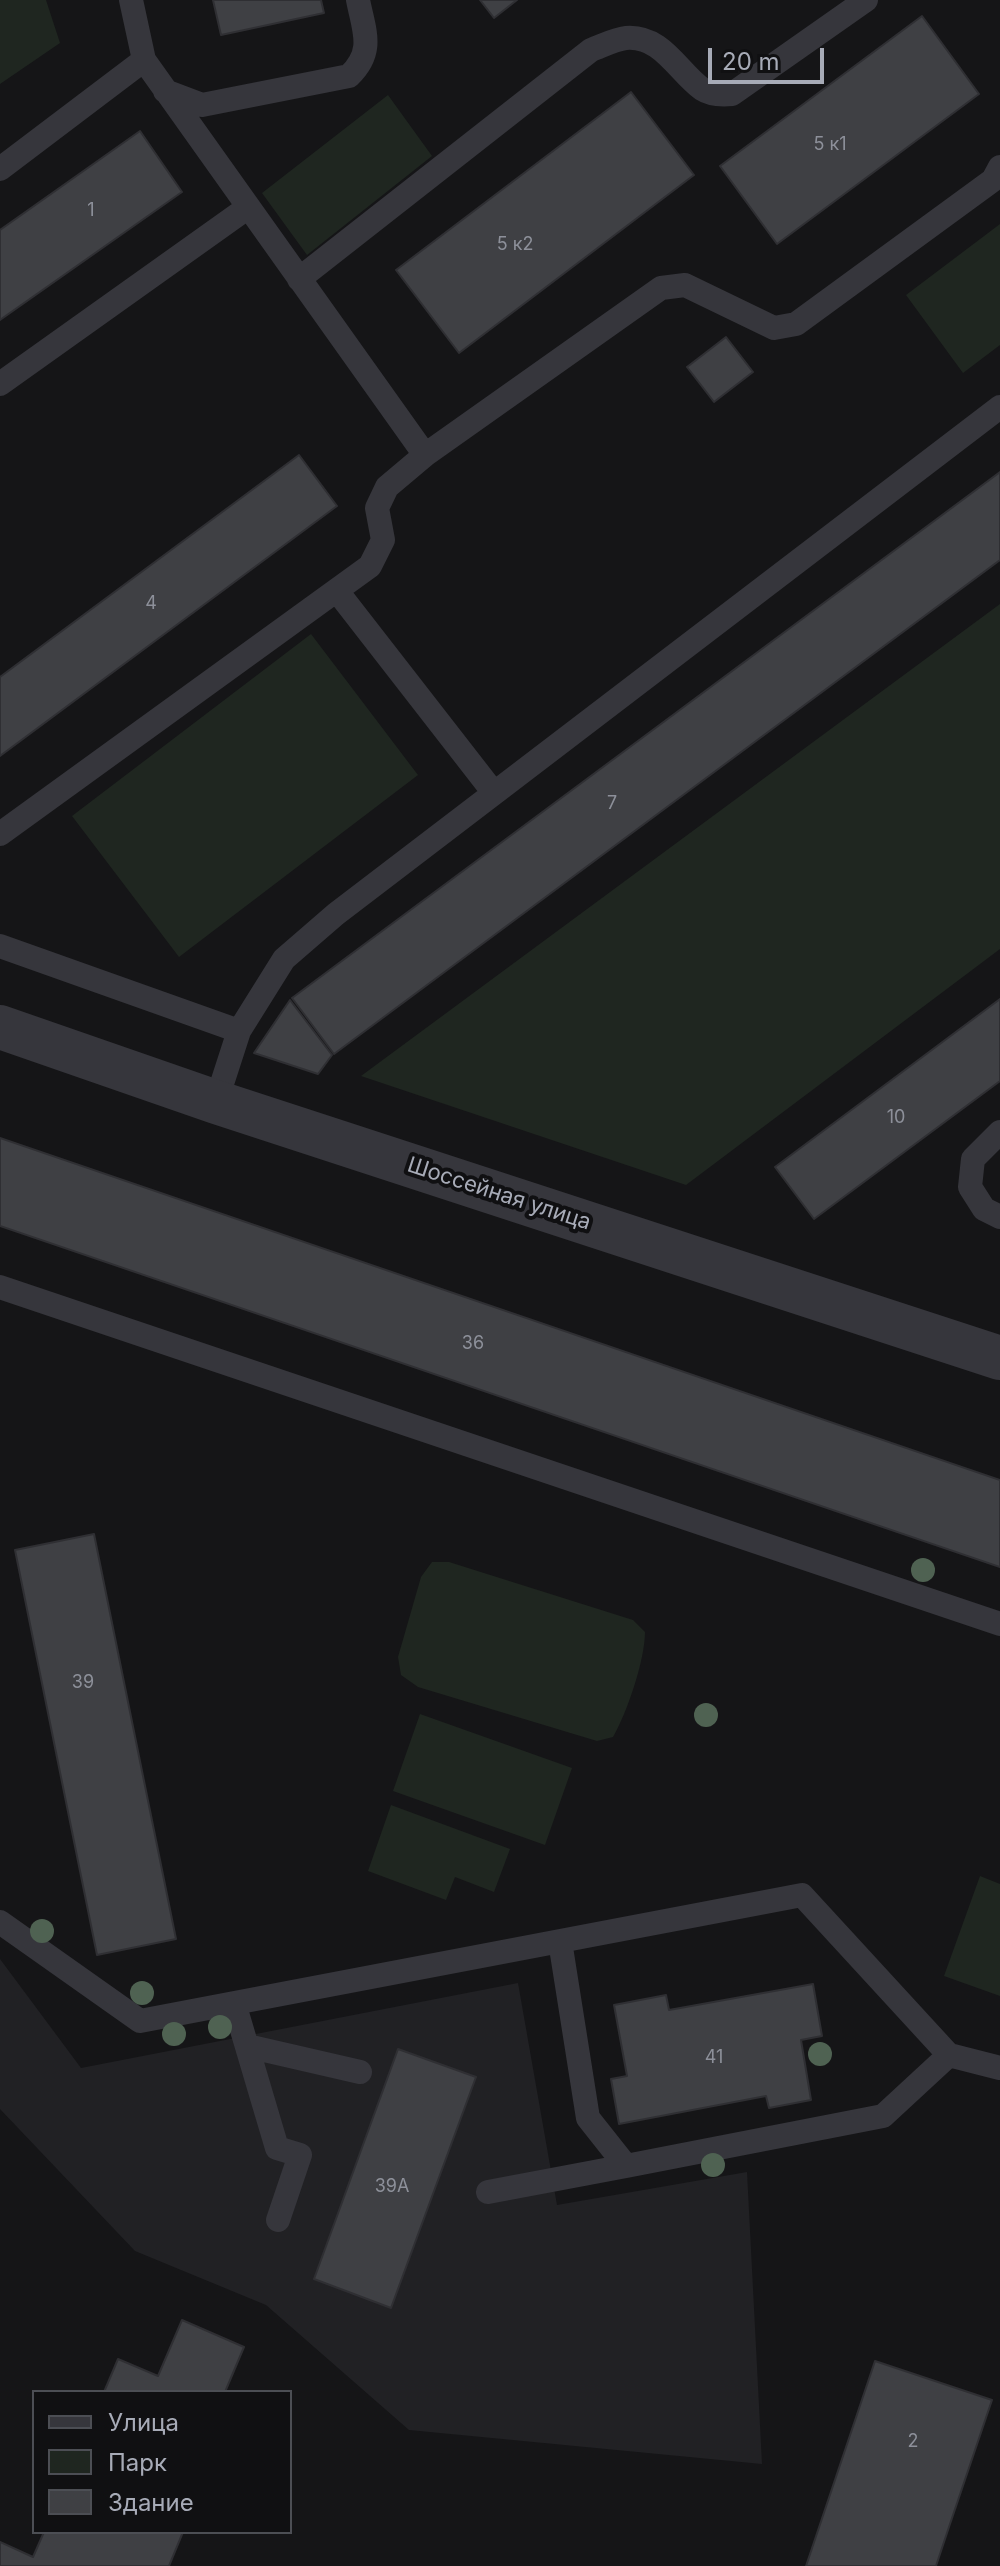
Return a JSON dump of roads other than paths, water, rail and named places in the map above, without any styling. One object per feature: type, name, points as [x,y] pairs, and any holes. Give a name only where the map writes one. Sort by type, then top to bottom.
[{"type":"street","name":"Шоссейная улица","points":[[0,1027],[216,1102],[1000,1358]]},
{"type":"lane","points":[[131,0],[144,60],[425,455]]},
{"type":"lane","points":[[165,91],[202,105],[349,76],[362,64],[367,48],[358,0]]},
{"type":"lane","points":[[299,279],[591,50],[627,38],[650,43],[671,57],[702,89],[716,95],[732,94],[866,0]]},
{"type":"lane","points":[[0,169],[144,60]]},
{"type":"lane","points":[[0,834],[370,566],[383,540],[377,508],[387,487],[425,455],[661,288],[685,285],[774,328],[796,324],[993,180],[1000,167]]},
{"type":"lane","points":[[0,384],[247,208]]},
{"type":"lane","points":[[216,1102],[239,1031],[284,959],[336,914],[1000,407]]},
{"type":"lane","points":[[337,591],[494,793]]},
{"type":"lane","points":[[0,946],[239,1031]]},
{"type":"lane","points":[[1000,1132],[973,1159],[970,1187],[984,1209],[1000,1217]]},
{"type":"lane","points":[[0,1287],[1000,1624]]},
{"type":"lane","points":[[0,1922],[140,2021],[802,1895],[949,2055],[1000,2068]]},
{"type":"lane","points":[[560,1941],[588,2118],[626,2166]]},
{"type":"lane","points":[[234,2003],[277,2148],[300,2155],[278,2220]]},
{"type":"lane","points":[[247,2046],[360,2072]]},
{"type":"lane","points":[[488,2192],[883,2116],[949,2055]]}]
